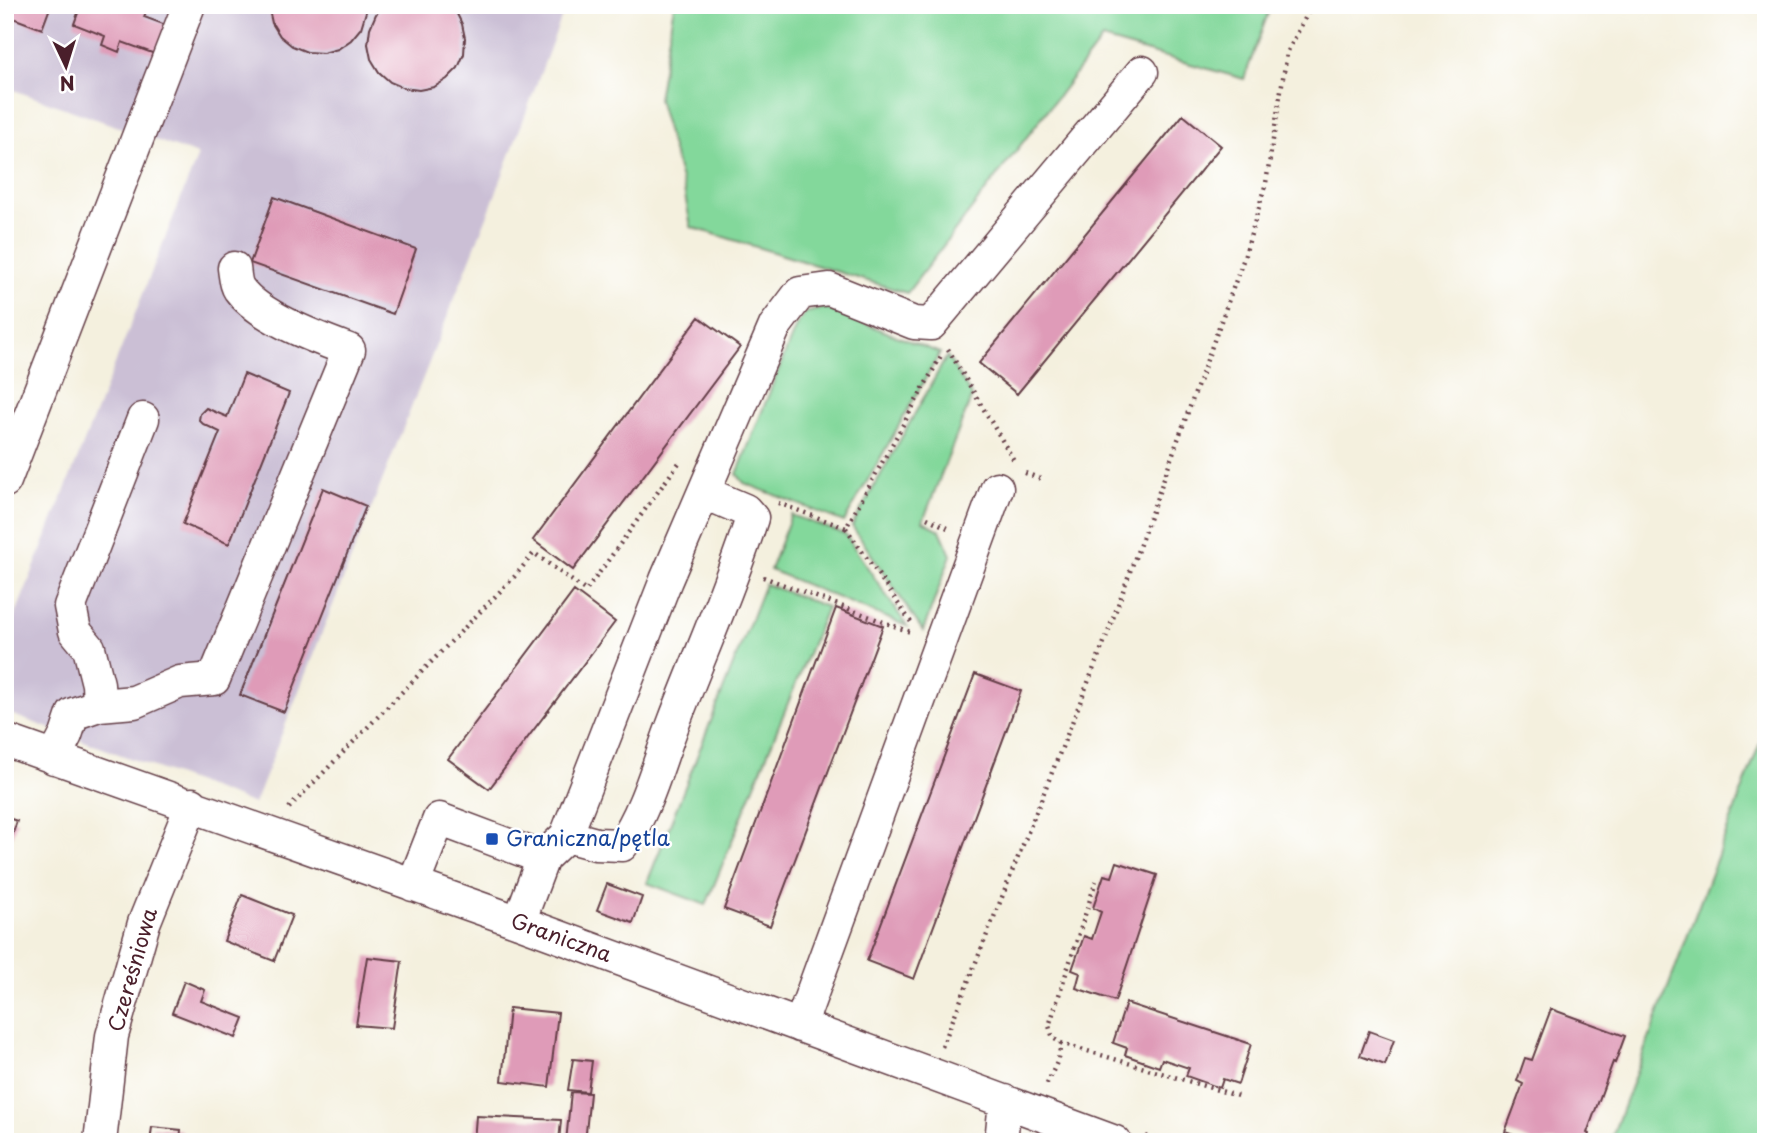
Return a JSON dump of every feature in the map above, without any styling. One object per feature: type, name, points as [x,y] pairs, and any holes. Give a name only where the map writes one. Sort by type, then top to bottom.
[{"type":"street","points":[[5,481],[189,5]]},
{"type":"street","points":[[519,922],[544,858],[566,836],[666,580],[775,326],[800,293],[829,289],[914,323],[932,324],[1142,72]]},
{"type":"street","points":[[54,758],[73,714],[99,705],[134,702],[180,682],[214,679],[349,350],[309,334],[256,306],[237,287],[234,268]]},
{"type":"street","points":[[99,705],[98,684],[89,648],[75,631],[70,607],[143,419]]},
{"type":"street","points":[[800,1026],[997,488]]},
{"type":"street","points":[[566,836],[597,844],[622,845],[635,827],[752,519],[744,510],[705,493]]},
{"type":"street","name":"Graniczna","points":[[5,740],[519,922],[1115,1142]]},
{"type":"street","name":"Czereśniowa","points":[[100,1142],[112,1036],[144,923],[192,804]]},
{"type":"street","points":[[413,885],[439,819],[544,858]]},
{"type":"street","points":[[1002,1142],[1005,1101]]},
{"type":"path","points":[[931,1075],[1107,635],[1244,258],[1266,183],[1287,53],[1312,5]]},
{"type":"path","points":[[846,528],[946,346],[1020,470],[1044,480]]},
{"type":"path","points":[[288,808],[534,553],[586,591],[687,452]]},
{"type":"path","points":[[736,567],[918,635],[910,618],[846,528],[774,501]]},
{"type":"path","points":[[1097,881],[1049,1026],[1054,1038],[1061,1043],[1241,1097]]},
{"type":"path","points":[[1047,1085],[1058,1060],[1061,1043]]},
{"type":"shaded area","points":[[5,5],[566,5],[490,209],[254,804],[5,712],[5,641],[198,155],[5,87]]},
{"type":"green space","points":[[674,5],[1271,5],[1244,79],[1102,39],[907,293],[691,227],[684,190],[658,99]]},
{"type":"green space","points":[[825,308],[940,353],[844,522],[744,483],[737,474],[796,326],[805,313]]},
{"type":"green space","points":[[947,356],[972,396],[923,521],[940,530],[951,555],[923,631],[852,526]]},
{"type":"green space","points":[[791,515],[845,534],[907,626],[770,570]]},
{"type":"green space","points":[[765,584],[827,607],[706,905],[647,883]]},
{"type":"green space","points":[[1766,727],[1766,1142],[1610,1142]]},
{"type":"building","points":[[5,5],[51,5],[42,29],[5,15]]},
{"type":"building","points":[[81,5],[136,5],[147,9],[144,17],[166,25],[155,54],[122,42],[119,52],[102,45],[105,36],[74,24]]},
{"type":"building","points":[[268,5],[368,5],[361,28],[351,40],[338,49],[323,53],[307,52],[292,46],[280,36],[272,23]]},
{"type":"building","points":[[384,5],[449,5],[455,10],[465,38],[464,54],[458,68],[447,79],[434,87],[419,90],[390,82],[379,72],[371,59],[368,44],[370,28],[376,14]]},
{"type":"building","points":[[1183,115],[1221,146],[1017,394],[979,363]]},
{"type":"building","points":[[274,197],[416,249],[393,314],[250,263]]},
{"type":"building","points":[[699,317],[740,347],[573,570],[533,540]]},
{"type":"building","points":[[244,374],[289,393],[229,544],[183,524],[220,432],[203,424],[199,420],[200,414],[206,408],[227,417]]},
{"type":"building","points":[[323,488],[366,506],[284,712],[240,695]]},
{"type":"building","points":[[574,591],[615,622],[489,789],[448,759]]},
{"type":"building","points":[[836,608],[883,626],[770,926],[724,909]]},
{"type":"building","points":[[975,674],[1021,691],[914,979],[867,961]]},
{"type":"building","points":[[5,817],[17,821],[6,854],[5,854]]},
{"type":"building","points":[[1117,862],[1157,875],[1115,1001],[1076,988],[1080,973],[1072,970],[1084,936],[1092,939],[1101,912],[1093,908],[1104,875],[1112,877]]},
{"type":"building","points":[[607,884],[642,897],[633,923],[597,910]]},
{"type":"building","points":[[242,895],[292,915],[274,961],[224,941]]},
{"type":"building","points":[[367,957],[402,961],[392,1028],[356,1025]]},
{"type":"building","points":[[184,981],[205,990],[201,1001],[244,1018],[236,1038],[172,1013]]},
{"type":"building","points":[[1126,1003],[1251,1044],[1238,1084],[1223,1079],[1220,1088],[1186,1076],[1189,1068],[1162,1059],[1159,1067],[1125,1055],[1127,1048],[1113,1043]]},
{"type":"building","points":[[509,1008],[558,1013],[549,1087],[502,1081]]},
{"type":"building","points":[[1551,1009],[1625,1036],[1615,1063],[1613,1062],[1586,1142],[1533,1142],[1505,1132],[1523,1084],[1517,1081],[1525,1058],[1532,1060]]},
{"type":"building","points":[[1369,1031],[1394,1040],[1385,1065],[1360,1056]]},
{"type":"building","points":[[573,1059],[592,1061],[588,1092],[568,1090]]},
{"type":"building","points":[[571,1092],[590,1093],[585,1142],[566,1142]]},
{"type":"building","points":[[476,1116],[561,1120],[559,1142],[474,1142]]},
{"type":"building","points":[[152,1127],[181,1130],[180,1142],[150,1142]]},
{"type":"place","name":"Graniczna/pętla","points":[[492,839]]}]
